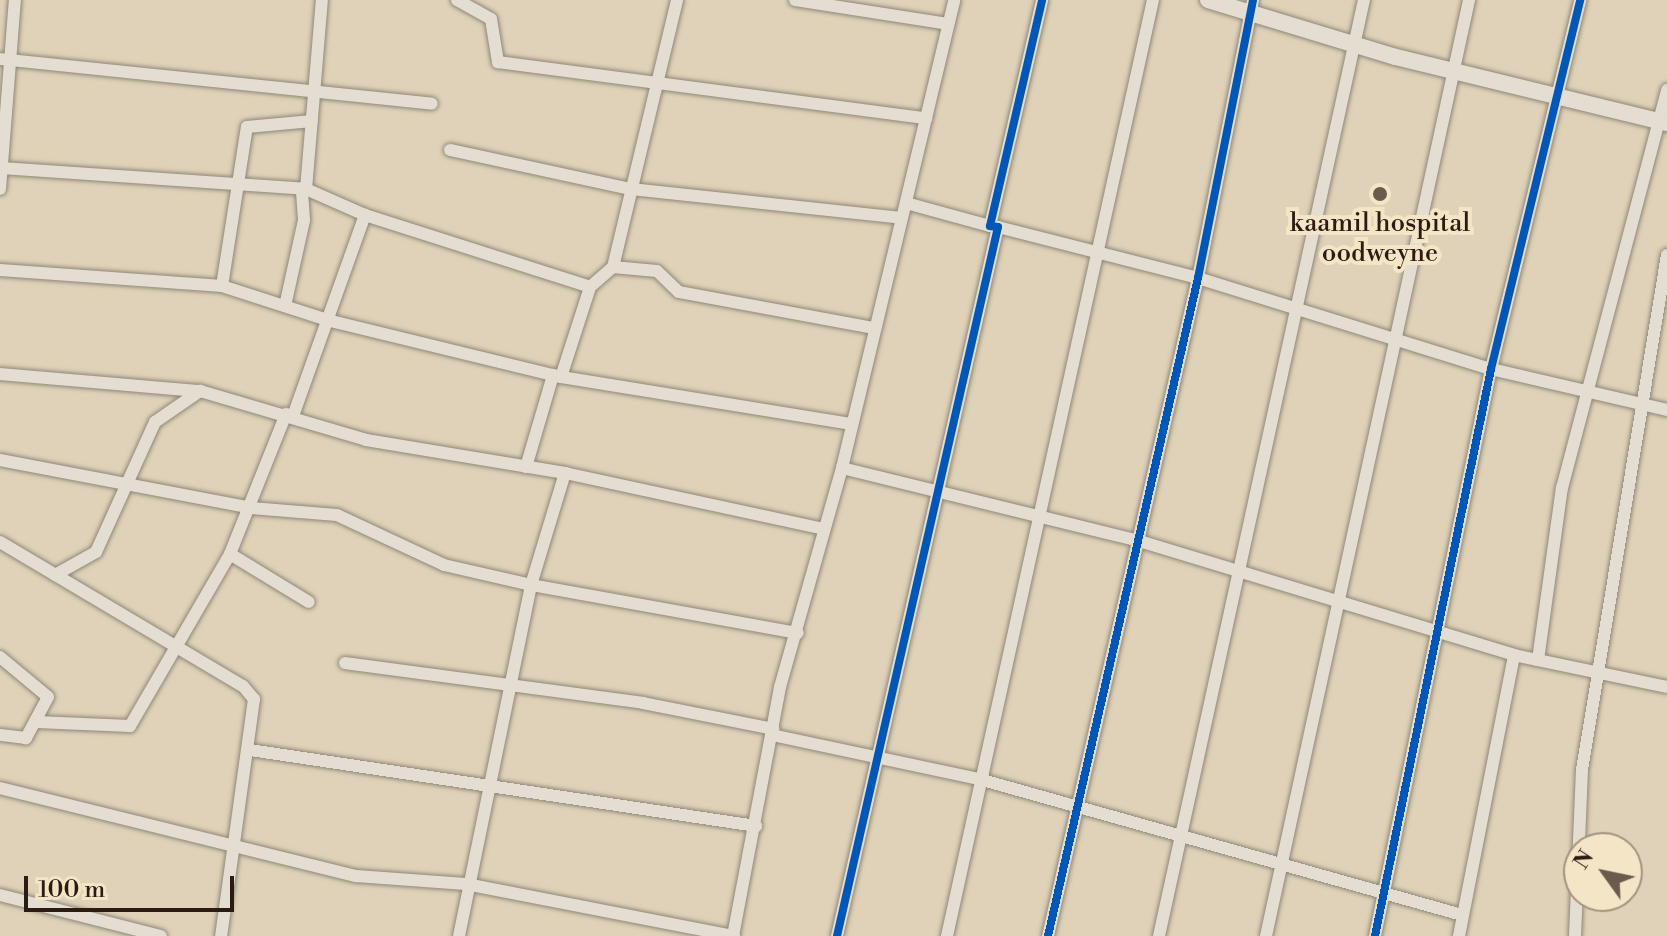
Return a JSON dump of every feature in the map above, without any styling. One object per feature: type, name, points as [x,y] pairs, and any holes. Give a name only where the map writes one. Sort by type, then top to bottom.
[{"type":"street","points":[[0,189],[5,60],[15,0]]},
{"type":"street","points":[[285,306],[304,220],[304,190],[316,92],[322,0]]},
{"type":"street","points":[[457,0],[491,19],[498,62],[661,86],[926,118]]},
{"type":"street","points":[[526,467],[590,287],[613,267],[631,189],[661,86],[677,0]]},
{"type":"street","points":[[795,0],[948,24]]},
{"type":"street","points":[[0,788],[356,876],[466,884],[733,936],[772,732],[842,468],[954,0]]},
{"type":"street","points":[[837,936],[1042,0]]},
{"type":"street","points":[[947,936],[979,779],[1041,518],[1093,254],[1153,0]]},
{"type":"street","points":[[1208,0],[1252,6],[1353,45],[1454,67],[1558,98],[1664,122]]},
{"type":"street","points":[[1159,936],[1364,0]]},
{"type":"street","points":[[1266,936],[1284,867],[1469,0]]},
{"type":"street","points":[[1375,936],[1385,895],[1403,773],[1440,631],[1491,369],[1580,0]]},
{"type":"street","points":[[1048,936],[1198,278],[1252,6]]},
{"type":"street","points":[[5,60],[432,104]]},
{"type":"street","points":[[1538,660],[1562,488],[1585,392],[1664,122],[1667,90]]},
{"type":"street","points":[[222,286],[247,127],[312,121]]},
{"type":"street","points":[[450,150],[631,189],[901,218]]},
{"type":"street","points":[[2,168],[304,190],[365,215],[590,287]]},
{"type":"street","points":[[906,203],[1093,254],[1198,278],[1491,369],[1667,410]]},
{"type":"street","points":[[37,722],[130,726],[179,648],[230,554],[327,320],[365,215]]},
{"type":"street","points":[[1575,936],[1582,770],[1638,404],[1667,255]]},
{"type":"street","points":[[613,267],[657,271],[679,292],[874,328]]},
{"type":"street","points":[[0,270],[222,286],[327,320],[557,376],[852,424]]},
{"type":"street","points":[[0,374],[200,391],[366,440],[565,473],[824,529]]},
{"type":"street","points":[[55,575],[96,552],[124,482],[155,422],[200,391]]},
{"type":"street","points":[[0,460],[251,508],[345,517],[444,565],[531,585],[798,633]]},
{"type":"street","points":[[842,468],[1136,540],[1514,655],[1597,676],[1667,687]]},
{"type":"street","points":[[459,936],[466,884],[488,789],[506,686],[531,585],[565,473]]},
{"type":"street","points":[[0,542],[179,648],[254,699],[250,750],[232,846],[221,936]]},
{"type":"street","points":[[230,554],[309,602]]},
{"type":"street","points":[[1459,936],[1514,655]]},
{"type":"street","points":[[0,657],[43,687],[48,697],[37,722],[17,742],[0,735]]},
{"type":"street","points":[[345,663],[506,686],[875,753],[1182,833],[1284,867],[1462,915]]},
{"type":"street","points":[[250,750],[488,789],[756,826]]},
{"type":"street","points":[[0,895],[161,936]]},
{"type":"cycle path","points":[[837,936],[998,227],[990,226],[1042,0]]},
{"type":"cycle path","points":[[1048,936],[1198,278],[1253,0]]},
{"type":"cycle path","points":[[1375,936],[1491,369],[1580,0]]},
{"type":"place","name":"kaamil hospital oodweyne","points":[[1380,194]]}]
